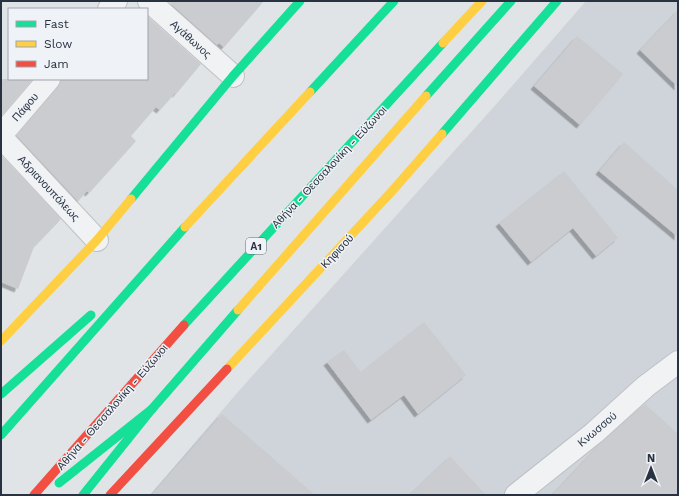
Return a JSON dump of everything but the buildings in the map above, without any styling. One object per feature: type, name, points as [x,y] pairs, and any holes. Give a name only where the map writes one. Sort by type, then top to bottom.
[{"type":"main road","points":[[1,342],[97,240],[233,76],[300,1]]},
{"type":"main road","points":[[1,435],[162,252],[394,1]]},
{"type":"main road","name":"Αθήνα - Θεσσαλονίκη - Εύζωνοι","points":[[34,495],[208,298],[482,1]]},
{"type":"main road","points":[[83,495],[152,409],[366,163],[511,1]]},
{"type":"main road","name":"Κηφισού","points":[[110,495],[393,190],[557,1]]},
{"type":"main road","points":[[108,300],[162,252]]},
{"type":"main road","points":[[1,394],[96,310]]},
{"type":"main road","points":[[44,495],[152,409]]},
{"type":"street","name":"Αγάθωνος","points":[[149,1],[233,76]]},
{"type":"street","name":"Πάφου","points":[[1,136],[48,80]]},
{"type":"street","name":"Αδριανουπόλεως","points":[[1,136],[97,240]]},
{"type":"street","name":"Κνωσσού","points":[[516,495],[594,433],[646,386],[678,362]]},
{"type":"shaded area","points":[[586,1],[678,1],[678,495],[150,495],[237,393],[499,101]]},
{"type":"traffic: fast","points":[[131,199],[233,76],[300,1]]},
{"type":"traffic: fast","points":[[310,92],[394,1]]},
{"type":"traffic: fast","points":[[426,96],[511,1]]},
{"type":"traffic: fast","points":[[442,134],[557,1]]},
{"type":"traffic: fast","points":[[184,325],[443,43]]},
{"type":"traffic: fast","points":[[1,435],[185,227]]},
{"type":"traffic: fast","points":[[83,495],[152,409],[238,310]]},
{"type":"traffic: fast","points":[[1,394],[91,315]]},
{"type":"traffic: fast","points":[[59,483],[152,409]]},
{"type":"traffic: slow","points":[[443,43],[482,1]]},
{"type":"traffic: slow","points":[[185,227],[310,92]]},
{"type":"traffic: slow","points":[[238,310],[426,96]]},
{"type":"traffic: slow","points":[[227,369],[393,190],[442,134]]},
{"type":"traffic: slow","points":[[1,341],[97,240],[131,199]]},
{"type":"traffic: jam","points":[[34,495],[184,325]]},
{"type":"traffic: jam","points":[[110,495],[227,369]]}]
